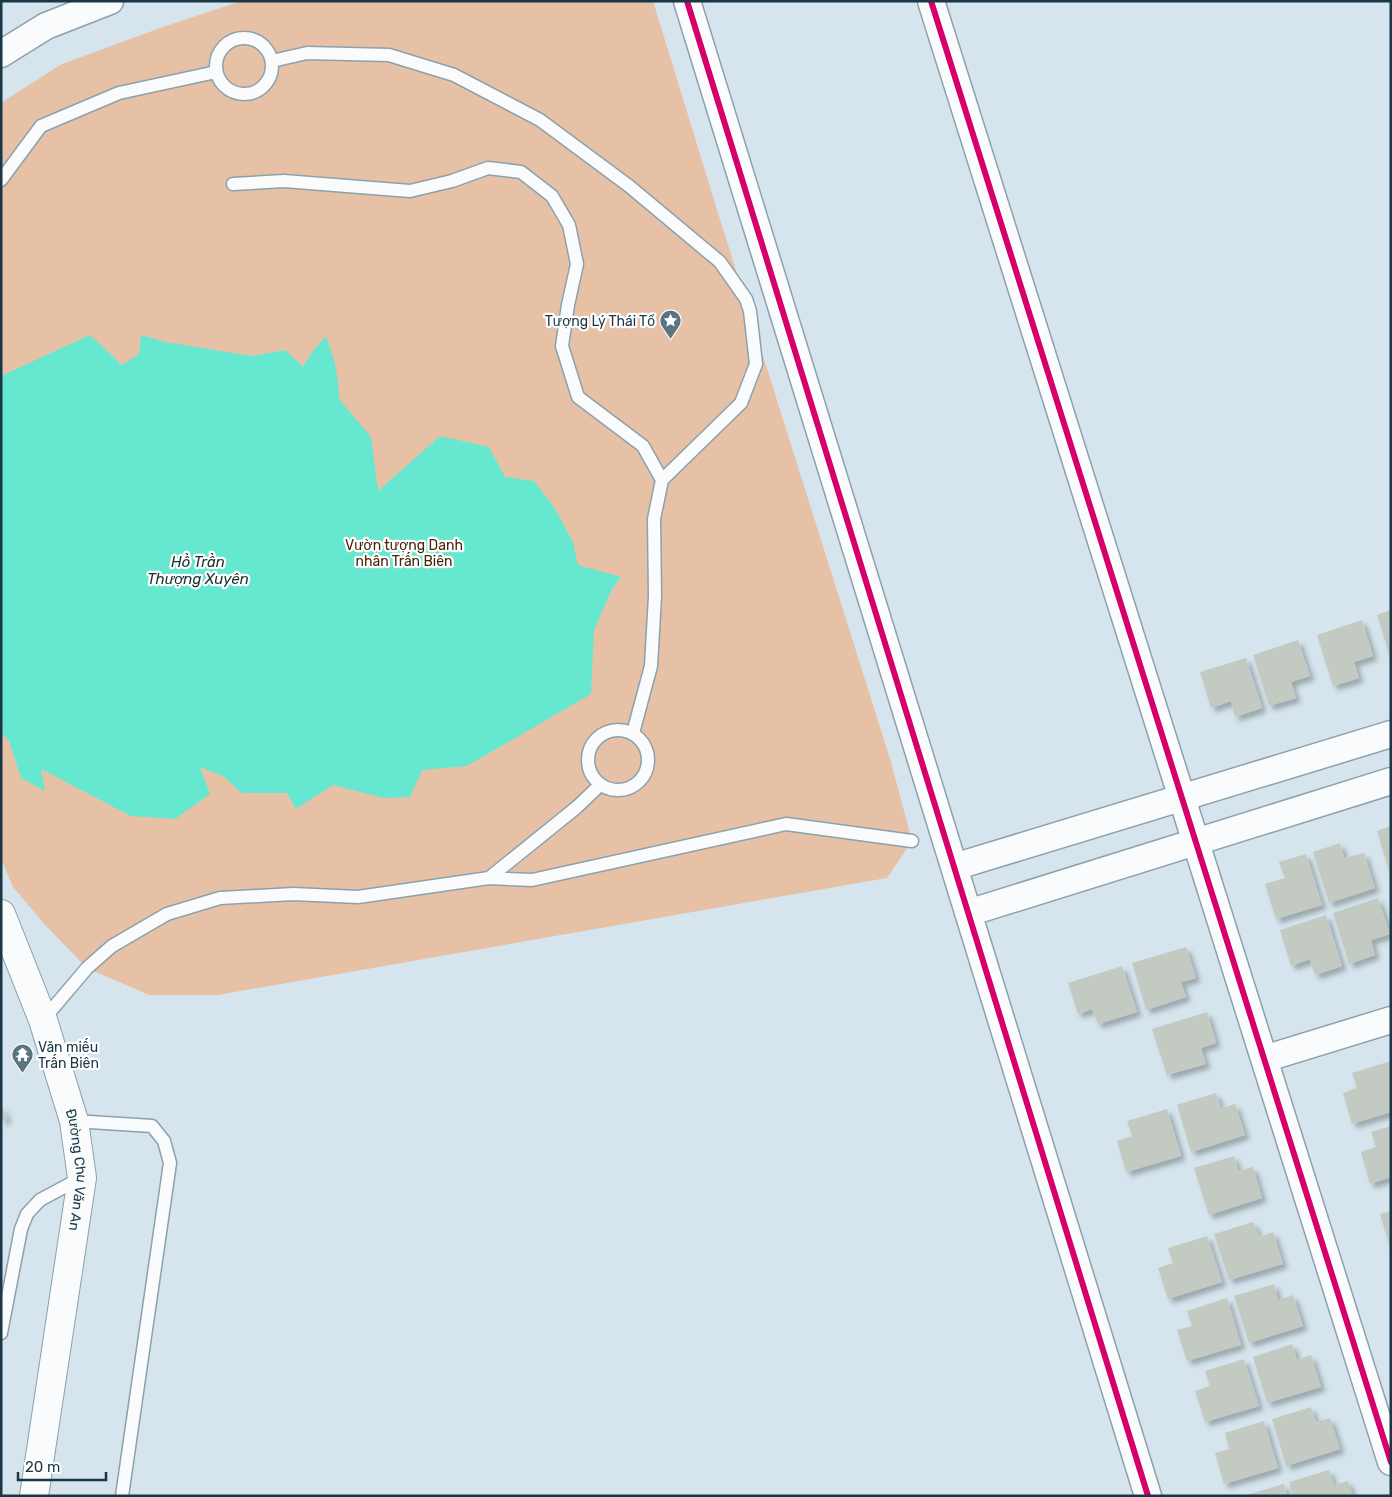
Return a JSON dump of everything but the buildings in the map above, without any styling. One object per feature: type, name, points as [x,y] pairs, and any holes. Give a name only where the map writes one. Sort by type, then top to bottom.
[{"type":"main road","name":"Đường Chu Văn An","points":[[1,914],[43,1020],[74,1121],[82,1178],[34,1496]]},
{"type":"street","points":[[1,54],[46,26],[110,1]]},
{"type":"street","points":[[687,1],[1148,1496]]},
{"type":"street","points":[[931,1],[1391,1462]]},
{"type":"street","points":[[954,867],[1391,734]]},
{"type":"street","points":[[968,913],[1391,781]]},
{"type":"street","points":[[1264,1059],[1391,1020]]},
{"type":"lane","points":[[249,37],[260,42],[268,50],[272,61],[272,74],[266,84],[257,92],[236,94],[220,82],[216,72],[218,52],[226,43],[237,38],[249,37]]},
{"type":"lane","points":[[272,61],[307,53],[389,55],[454,75],[540,120],[629,186],[720,262],[746,299],[750,311],[756,364],[741,403],[662,480],[654,519],[655,596],[651,666],[633,733]]},
{"type":"lane","points":[[1,180],[41,126],[119,92],[216,72]]},
{"type":"lane","points":[[233,184],[284,181],[410,190],[452,181],[488,168],[521,172],[552,196],[568,225],[577,264],[568,304],[562,346],[578,397],[644,446],[662,480]]},
{"type":"lane","points":[[621,729],[633,733],[643,741],[648,753],[648,766],[643,777],[634,786],[622,790],[609,789],[600,785],[589,769],[588,758],[590,748],[597,737],[608,730],[621,729]]},
{"type":"lane","points":[[489,878],[577,807],[600,785]]},
{"type":"lane","points":[[43,1020],[87,968],[112,946],[167,914],[220,898],[293,894],[358,897],[489,878],[532,880],[786,824],[912,840]]},
{"type":"lane","points":[[74,1121],[152,1126],[164,1141],[170,1163],[122,1496]]},
{"type":"lane","points":[[1,1333],[21,1229],[27,1214],[40,1200],[82,1178]]},
{"type":"green space","name":"Vườn tượng Danh nhân Trấn Biên","points":[[241,1],[653,1],[891,762],[912,841],[887,878],[218,995],[149,995],[87,968],[46,926],[13,887],[1,859],[1,103],[62,64]]},
{"type":"water","name":"Hồ Trần Thượng Xuyên","points":[[90,335],[122,365],[139,354],[141,335],[165,342],[252,356],[285,350],[303,367],[312,352],[326,336],[336,367],[339,399],[371,437],[378,491],[440,436],[489,447],[505,477],[534,481],[554,507],[573,542],[578,565],[621,577],[612,589],[594,630],[591,694],[467,766],[422,770],[410,797],[384,798],[333,785],[296,809],[287,793],[242,793],[223,776],[200,767],[210,794],[175,819],[131,816],[41,769],[45,791],[21,778],[9,741],[1,732],[1,376]]},
{"type":"cycle path","points":[[687,1],[1148,1496]]},
{"type":"cycle path","points":[[931,1],[1391,1462]]},
{"type":"place","name":"Tượng Lý Thái Tổ","points":[[671,340]]},
{"type":"place","name":"Văn miếu Trấn Biên","points":[[22,1074]]}]
